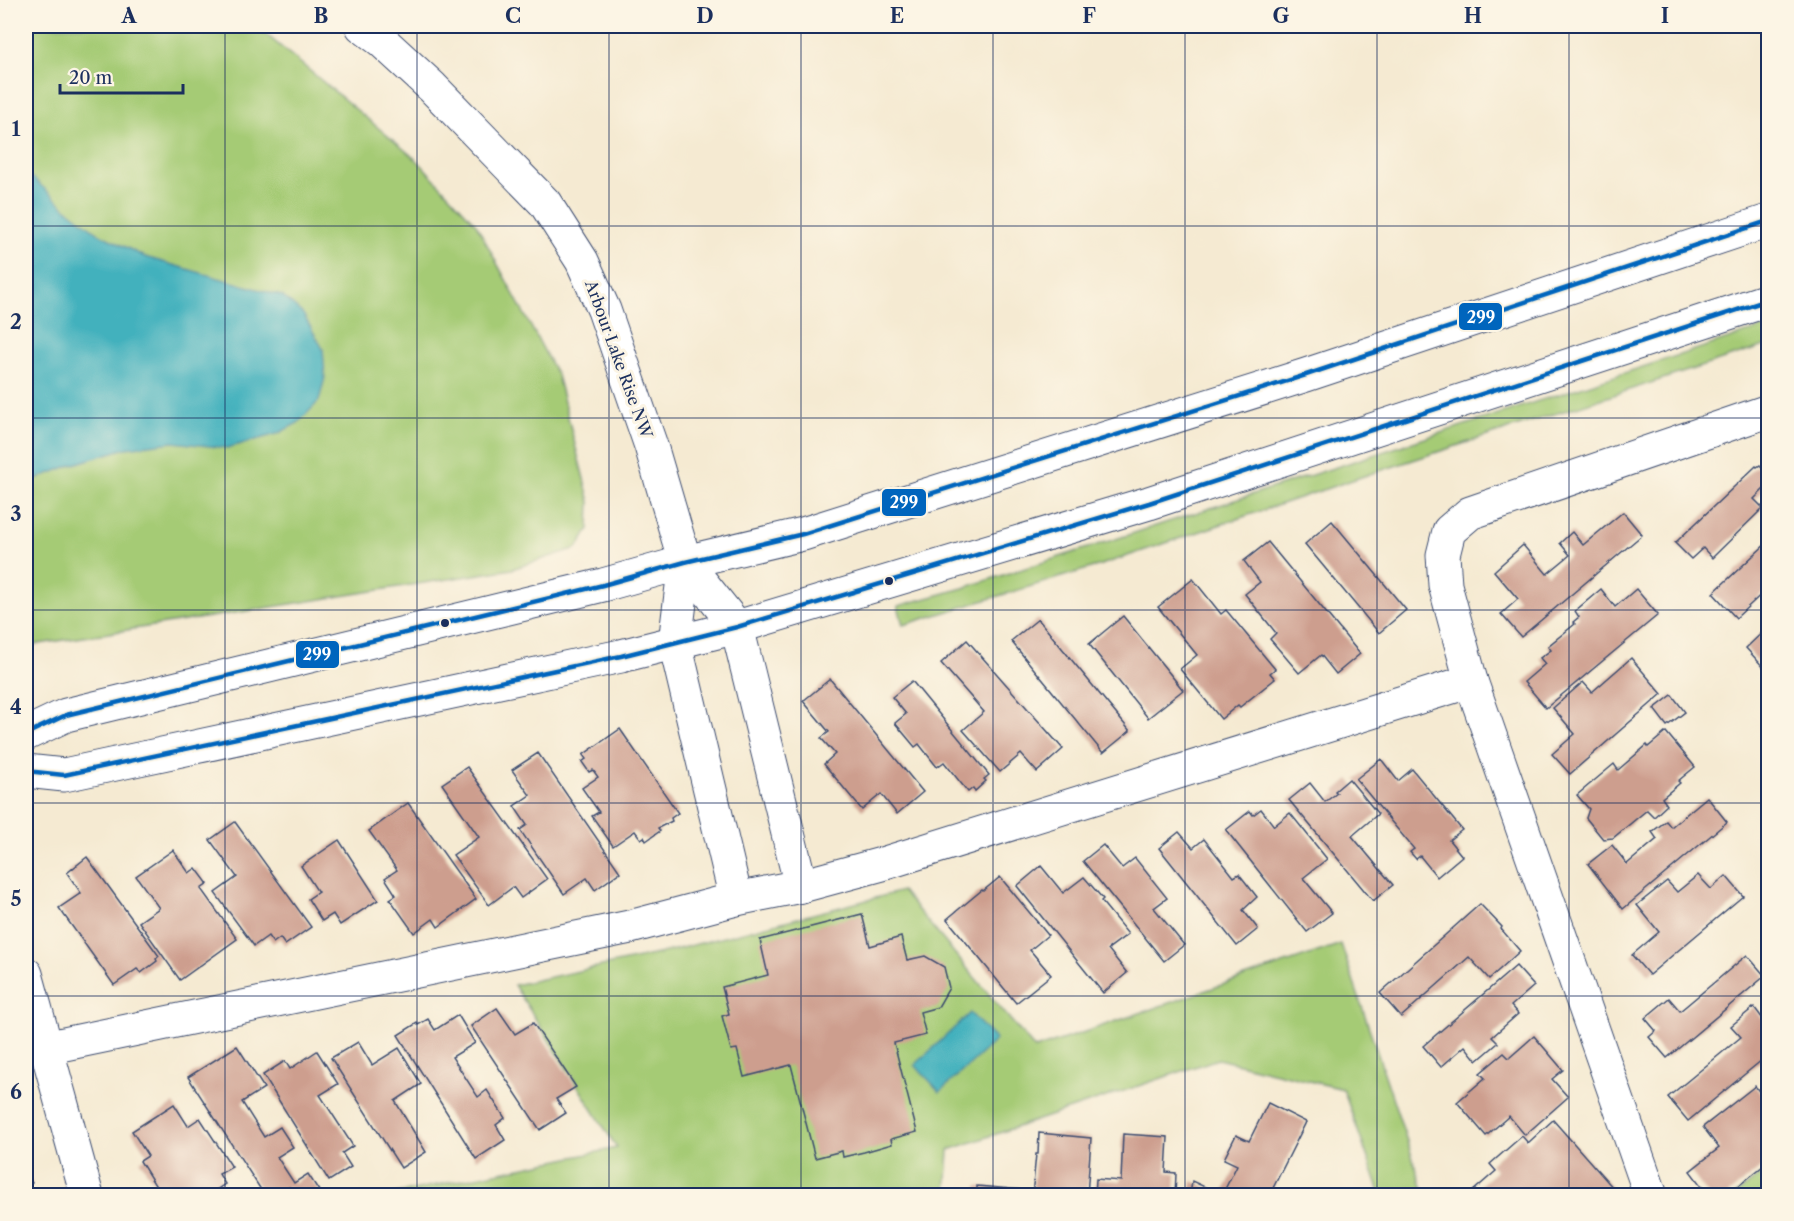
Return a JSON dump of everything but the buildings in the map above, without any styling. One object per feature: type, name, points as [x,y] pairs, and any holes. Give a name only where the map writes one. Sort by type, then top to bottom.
[{"type":"street","name":"Arbour Lake Rise NW","points":[[381,31],[545,203],[582,261],[604,310],[651,446],[685,562]]},
{"type":"street","points":[[26,734],[66,715],[603,585],[685,562],[803,534],[1306,375],[1768,221]]},
{"type":"street","points":[[26,771],[64,775],[610,658],[737,627],[1149,503],[1768,300]]},
{"type":"street","points":[[1651,1196],[1471,681],[1445,585],[1443,555],[1449,531],[1470,513],[1768,411]]},
{"type":"street","points":[[685,562],[737,627],[801,886]]},
{"type":"street","points":[[685,562],[675,643],[736,898]]},
{"type":"street","points":[[45,1048],[630,927],[736,898],[801,886],[882,864],[1471,681]]},
{"type":"street","points":[[26,974],[87,1196]]},
{"type":"green space","points":[[26,26],[256,26],[418,161],[476,224],[557,375],[590,502],[589,529],[577,548],[512,569],[26,646]]},
{"type":"green space","points":[[1768,326],[1768,345],[1373,473],[1101,565],[903,625],[898,606],[963,588],[1131,534]]},
{"type":"green space","points":[[902,891],[1035,1049],[1341,944],[1425,1195],[1381,1195],[1343,1089],[1218,1059],[949,1150],[946,1195],[384,1196],[617,1148],[514,985],[662,953]]},
{"type":"green space","points":[[1768,1169],[1768,1195],[1735,1195]]},
{"type":"water","points":[[26,172],[98,233],[145,257],[282,296],[303,314],[323,349],[325,377],[319,401],[298,423],[277,434],[227,448],[173,442],[126,448],[71,465],[26,483]]},
{"type":"water","points":[[970,1013],[996,1040],[940,1092],[915,1065]]},
{"type":"transit line","name":"299","points":[[26,734],[66,715],[603,585],[685,562],[803,534],[1306,375],[1768,221]]},
{"type":"transit line","name":"299","points":[[26,771],[64,775],[621,656],[737,627],[1149,503],[1768,300]]}]
